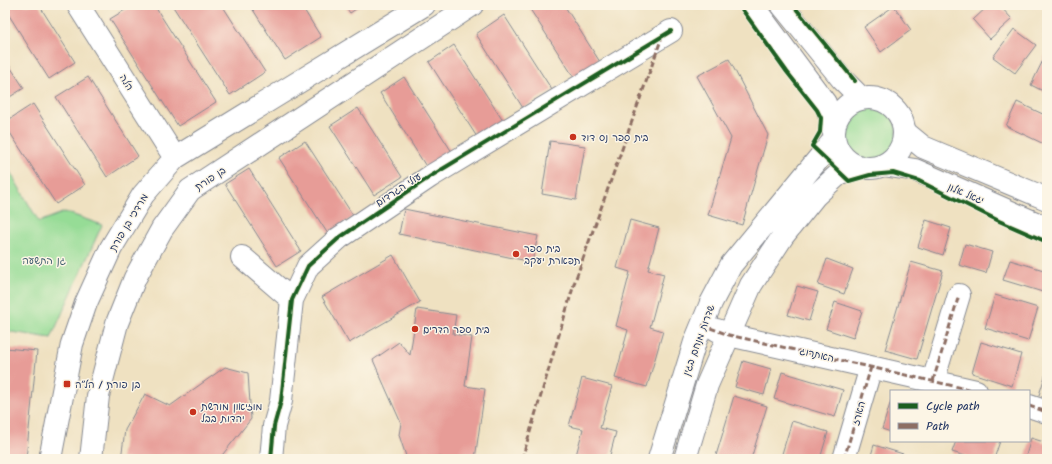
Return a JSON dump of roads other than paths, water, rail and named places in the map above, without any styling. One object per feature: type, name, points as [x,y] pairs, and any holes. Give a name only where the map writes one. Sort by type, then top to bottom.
[{"type":"street","name":"מרדכי בן פורת","points":[[50,459],[72,344],[86,303],[111,248],[143,195],[175,158],[424,5]]},
{"type":"street","name":"בן פורת","points":[[91,459],[98,396],[117,323],[135,278],[162,229],[190,190],[472,5]]},
{"type":"street","points":[[782,5],[842,79],[861,98]]},
{"type":"street","name":"הלה","points":[[83,7],[175,158]]},
{"type":"street","points":[[761,10],[825,103],[832,119],[834,134],[844,158],[852,164],[873,166]]},
{"type":"street","name":"עולי הגרדום","points":[[271,459],[274,426],[281,401],[292,300],[308,266],[339,238],[431,176],[671,31]]},
{"type":"street","points":[[834,134],[837,119],[842,109],[851,102],[861,98],[872,98],[883,101],[892,107],[899,116],[906,133],[923,148],[1047,199]]},
{"type":"street","points":[[685,459],[708,385],[751,285],[814,196],[840,173],[873,166],[898,152],[903,140],[903,126]]},
{"type":"street","name":"שדרות מנחם בגין","points":[[659,459],[695,342],[731,266],[812,168],[834,134]]},
{"type":"street","name":"יגאל אלון","points":[[873,166],[915,170],[1047,228]]},
{"type":"street","points":[[242,257],[292,300]]},
{"type":"street","points":[[932,381],[959,295]]},
{"type":"street","name":"האתרוג","points":[[702,325],[729,335],[972,390]]},
{"type":"street","name":"הארז","points":[[844,459],[871,367]]},
{"type":"street","points":[[1030,406],[1047,412]]},
{"type":"place","name":"בית ספר נס דוד","points":[[573,137]]},
{"type":"place","name":"בית ספר תפארת יעקב","points":[[516,254]]},
{"type":"place","name":"בית ספר הדרים","points":[[415,329]]},
{"type":"place","name":"בן פורת / הל״ה","points":[[67,384]]},
{"type":"place","name":"מוזיאון מורשת יהדות בבל","points":[[193,412]]},
{"type":"park label","name":"גן התשעה","points":[[44,260]]}]
